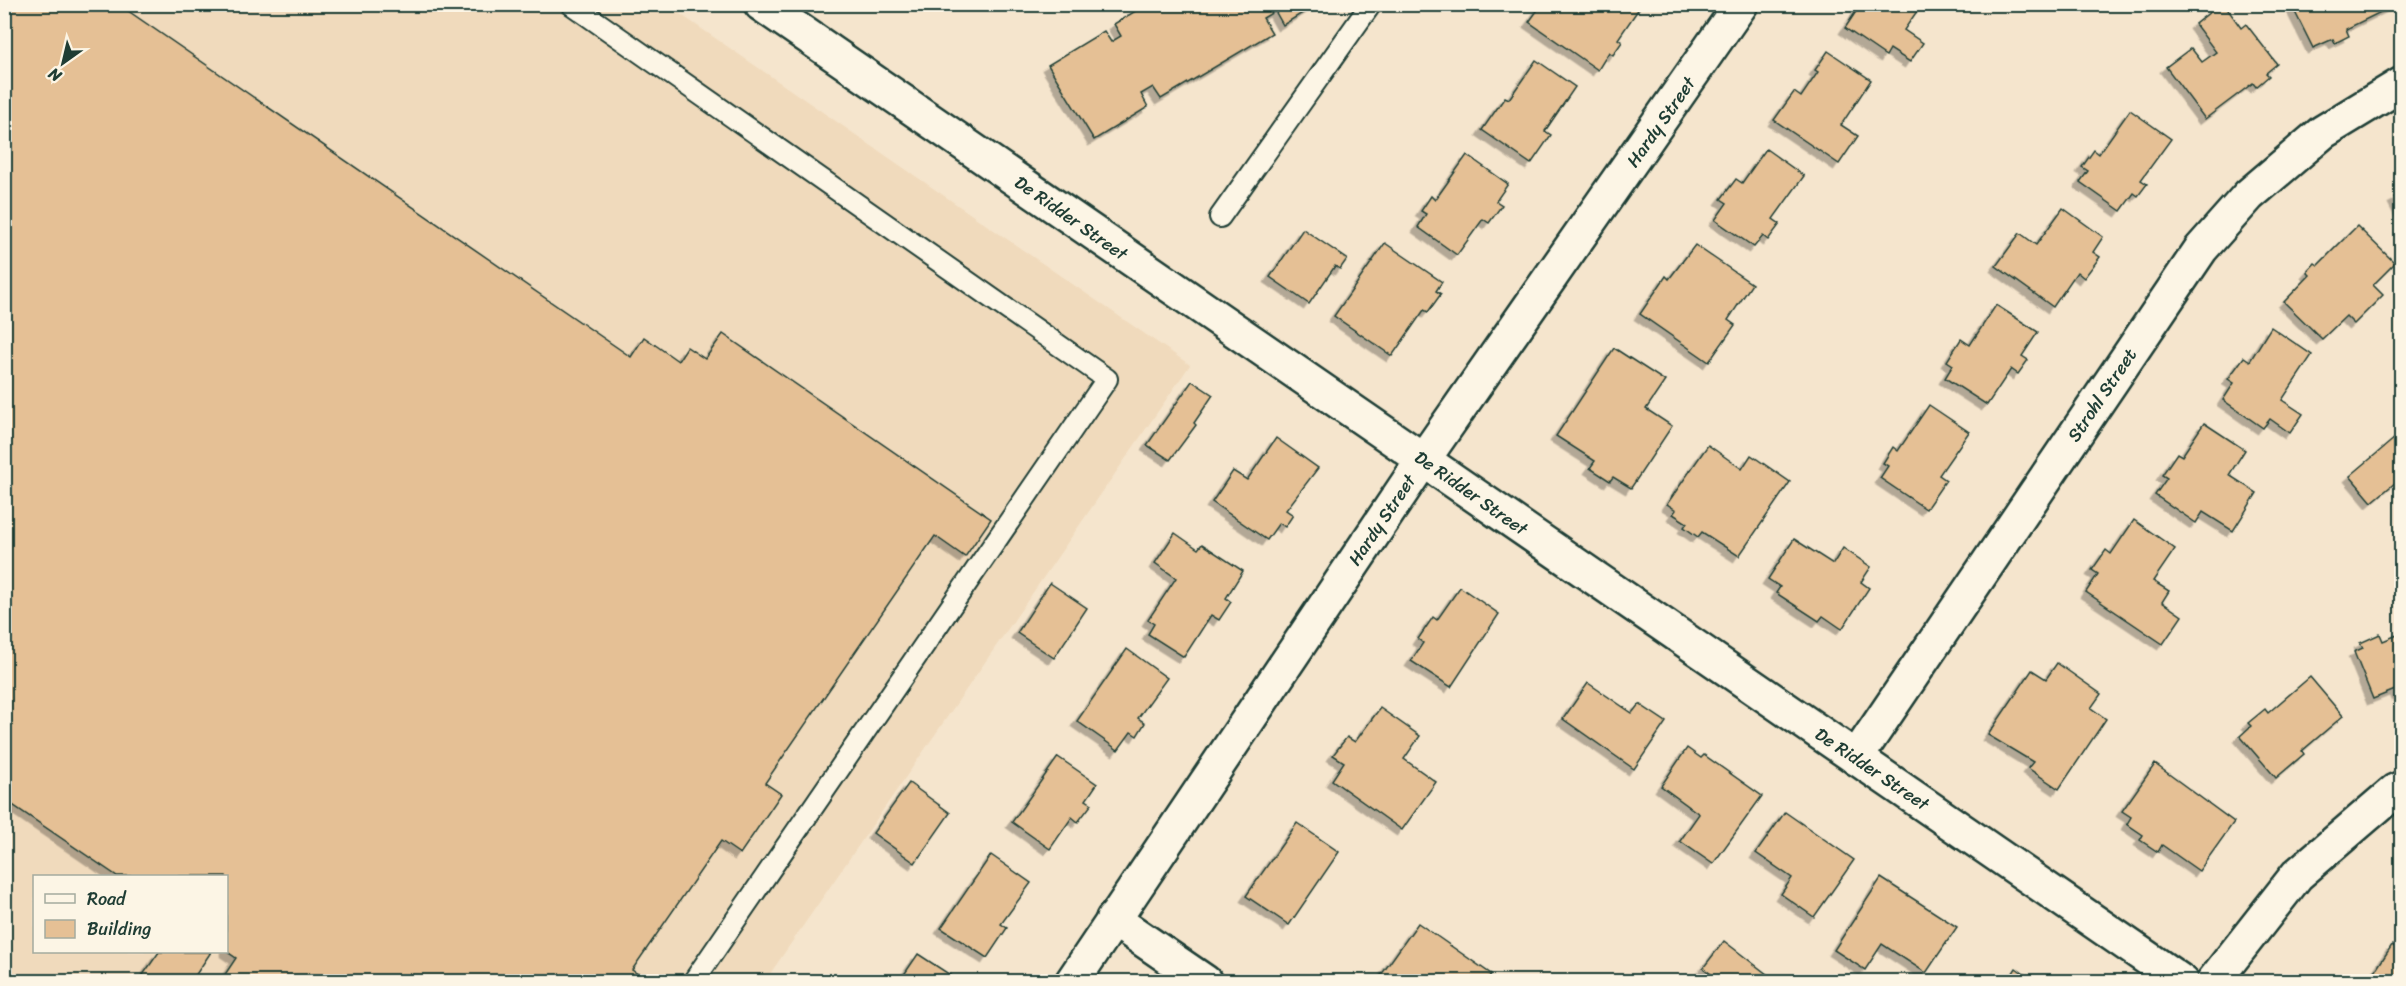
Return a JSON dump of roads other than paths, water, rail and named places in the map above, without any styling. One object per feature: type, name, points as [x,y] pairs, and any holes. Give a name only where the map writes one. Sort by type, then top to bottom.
[{"type":"street","name":"De Ridder Street","points":[[761,4],[2182,981]]},
{"type":"street","name":"Hardy Street","points":[[1072,981],[1423,460],[1741,4]]},
{"type":"street","name":"Strohl Street","points":[[1856,758],[2200,249],[2249,195],[2323,132],[2402,84]]},
{"type":"street","points":[[2213,981],[2296,875],[2395,791],[2402,788]]},
{"type":"street","points":[[1113,919],[1205,981]]},
{"type":"lane","points":[[571,4],[1107,379],[693,981]]},
{"type":"lane","points":[[1220,217],[1371,4]]}]
